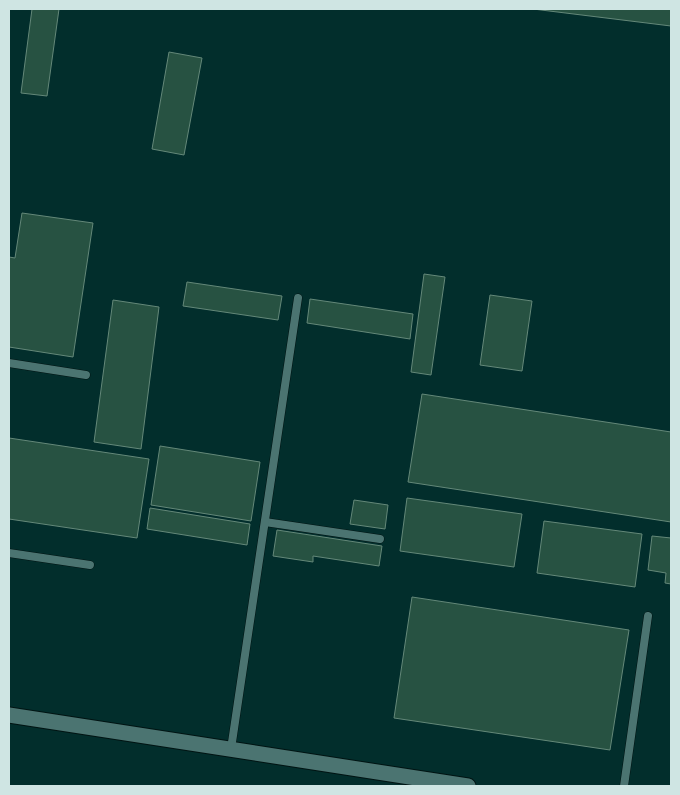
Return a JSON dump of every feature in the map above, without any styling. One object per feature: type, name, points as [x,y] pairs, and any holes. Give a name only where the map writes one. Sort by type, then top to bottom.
[{"type":"street","points":[[9,715],[468,786]]},
{"type":"lane","points":[[231,749],[298,298]]},
{"type":"lane","points":[[9,362],[86,376]]},
{"type":"lane","points":[[265,522],[380,540]]},
{"type":"lane","points":[[9,553],[90,565]]},
{"type":"lane","points":[[624,786],[648,616]]},
{"type":"building","points":[[32,9],[59,9],[47,96],[21,93]]},
{"type":"building","points":[[533,9],[671,9],[671,26]]},
{"type":"building","points":[[169,52],[202,58],[184,155],[152,149]]},
{"type":"building","points":[[22,213],[93,223],[73,357],[9,347],[9,257],[15,258]]},
{"type":"building","points":[[424,274],[445,277],[431,375],[411,372]]},
{"type":"building","points":[[187,282],[282,296],[278,320],[183,306]]},
{"type":"building","points":[[490,295],[532,301],[522,371],[480,365]]},
{"type":"building","points":[[310,299],[413,314],[410,339],[307,323]]},
{"type":"building","points":[[113,300],[159,307],[141,449],[94,442]]},
{"type":"building","points":[[422,394],[671,432],[671,522],[408,482]]},
{"type":"building","points":[[9,438],[149,459],[137,538],[9,519]]},
{"type":"building","points":[[160,446],[260,462],[251,521],[151,505]]},
{"type":"building","points":[[407,498],[522,514],[514,567],[400,551]]},
{"type":"building","points":[[354,500],[388,505],[385,529],[350,524]]},
{"type":"building","points":[[150,508],[250,524],[247,545],[147,529]]},
{"type":"building","points":[[544,521],[642,534],[635,587],[537,573]]},
{"type":"building","points":[[277,530],[382,546],[379,566],[313,556],[313,562],[273,556]]},
{"type":"building","points":[[652,536],[671,538],[671,584],[665,583],[666,573],[648,570]]},
{"type":"building","points":[[412,597],[629,630],[610,750],[394,718]]}]
